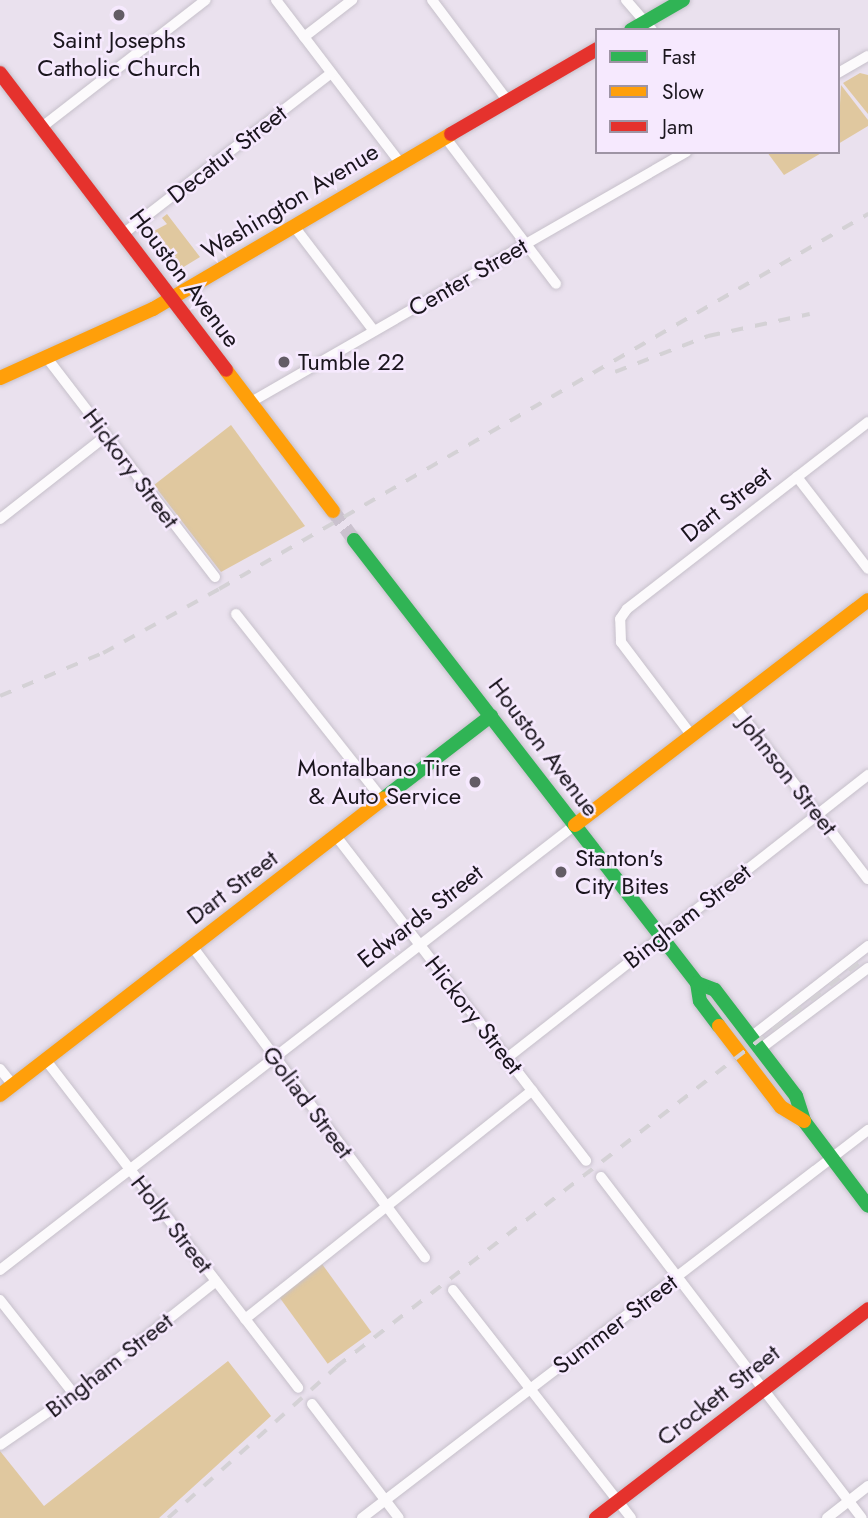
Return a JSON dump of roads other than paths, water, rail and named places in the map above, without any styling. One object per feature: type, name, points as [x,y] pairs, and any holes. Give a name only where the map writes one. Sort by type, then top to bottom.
[{"type":"main road","points":[[643,27],[682,0]]},
{"type":"main road","name":"Washington Avenue","points":[[0,378],[171,299],[595,50]]},
{"type":"main road","name":"Houston Avenue","points":[[0,73],[333,511]]},
{"type":"main road","name":"Houston Avenue","points":[[355,540],[697,983],[700,1002],[735,1048],[781,1107],[804,1121]]},
{"type":"main road","name":"Edwards Street","points":[[575,825],[868,600]]},
{"type":"main road","name":"Dart Street","points":[[0,1095],[491,716]]},
{"type":"main road","name":"Houston Avenue","points":[[697,983],[715,990],[796,1096],[804,1121],[868,1206]]},
{"type":"main road","name":"Crockett Street","points":[[596,1518],[868,1309]]},
{"type":"street","points":[[43,127],[206,0]]},
{"type":"street","points":[[276,0],[400,163]]},
{"type":"street","points":[[304,37],[352,0]]},
{"type":"street","points":[[432,0],[507,100]]},
{"type":"street","points":[[626,0],[643,27]]},
{"type":"street","points":[[840,72],[868,56]]},
{"type":"street","name":"Decatur Street","points":[[123,234],[331,73]]},
{"type":"street","points":[[445,137],[556,284]]},
{"type":"street","name":"Center Street","points":[[251,402],[682,154]]},
{"type":"street","points":[[293,225],[374,331]]},
{"type":"street","name":"Hickory Street","points":[[47,358],[215,577]]},
{"type":"street","name":"Dart Street","points":[[692,736],[621,642],[617,626],[627,608],[868,422]]},
{"type":"street","points":[[0,519],[106,436]]},
{"type":"street","points":[[797,477],[868,569]]},
{"type":"street","points":[[236,614],[382,799]]},
{"type":"street","name":"Johnson Street","points":[[733,704],[868,878]]},
{"type":"street","name":"Bingham Street","points":[[507,1058],[868,775]]},
{"type":"street","name":"Edwards Street","points":[[0,1270],[575,825]]},
{"type":"street","name":"Hickory Street","points":[[336,836],[586,1161]]},
{"type":"street","name":"Goliad Street","points":[[192,946],[425,1257]]},
{"type":"street","points":[[751,1037],[868,946]]},
{"type":"street","points":[[760,1049],[868,968]]},
{"type":"street","name":"Holly Street","points":[[46,1059],[298,1388]]},
{"type":"street","points":[[0,1069],[13,1085]]},
{"type":"street","points":[[245,1319],[388,1209],[533,1091]]},
{"type":"street","name":"Summer Street","points":[[362,1518],[868,1129]]},
{"type":"street","points":[[601,1177],[862,1518]]},
{"type":"street","name":"Bingham Street","points":[[0,1445],[74,1394],[216,1281]]},
{"type":"street","points":[[453,1290],[631,1518]]},
{"type":"street","points":[[0,1300],[74,1394]]},
{"type":"street","points":[[313,1404],[399,1518]]},
{"type":"street","points":[[827,1518],[868,1486]]},
{"type":"tunnel","points":[[333,511],[354,540]]},
{"type":"railway","points":[[0,696],[103,653],[219,589],[868,214]]},
{"type":"railway","points":[[615,372],[708,336],[810,314]]},
{"type":"railway","points":[[168,1518],[336,1367],[868,956]]},
{"type":"place","name":"Saint Josephs Catholic Church","points":[[119,15]]},
{"type":"place","name":"Tumble 22","points":[[284,362]]},
{"type":"place","name":"Montalbano Tire & Auto Service","points":[[475,782]]},
{"type":"place","name":"Stanton's City Bites","points":[[561,872]]}]
